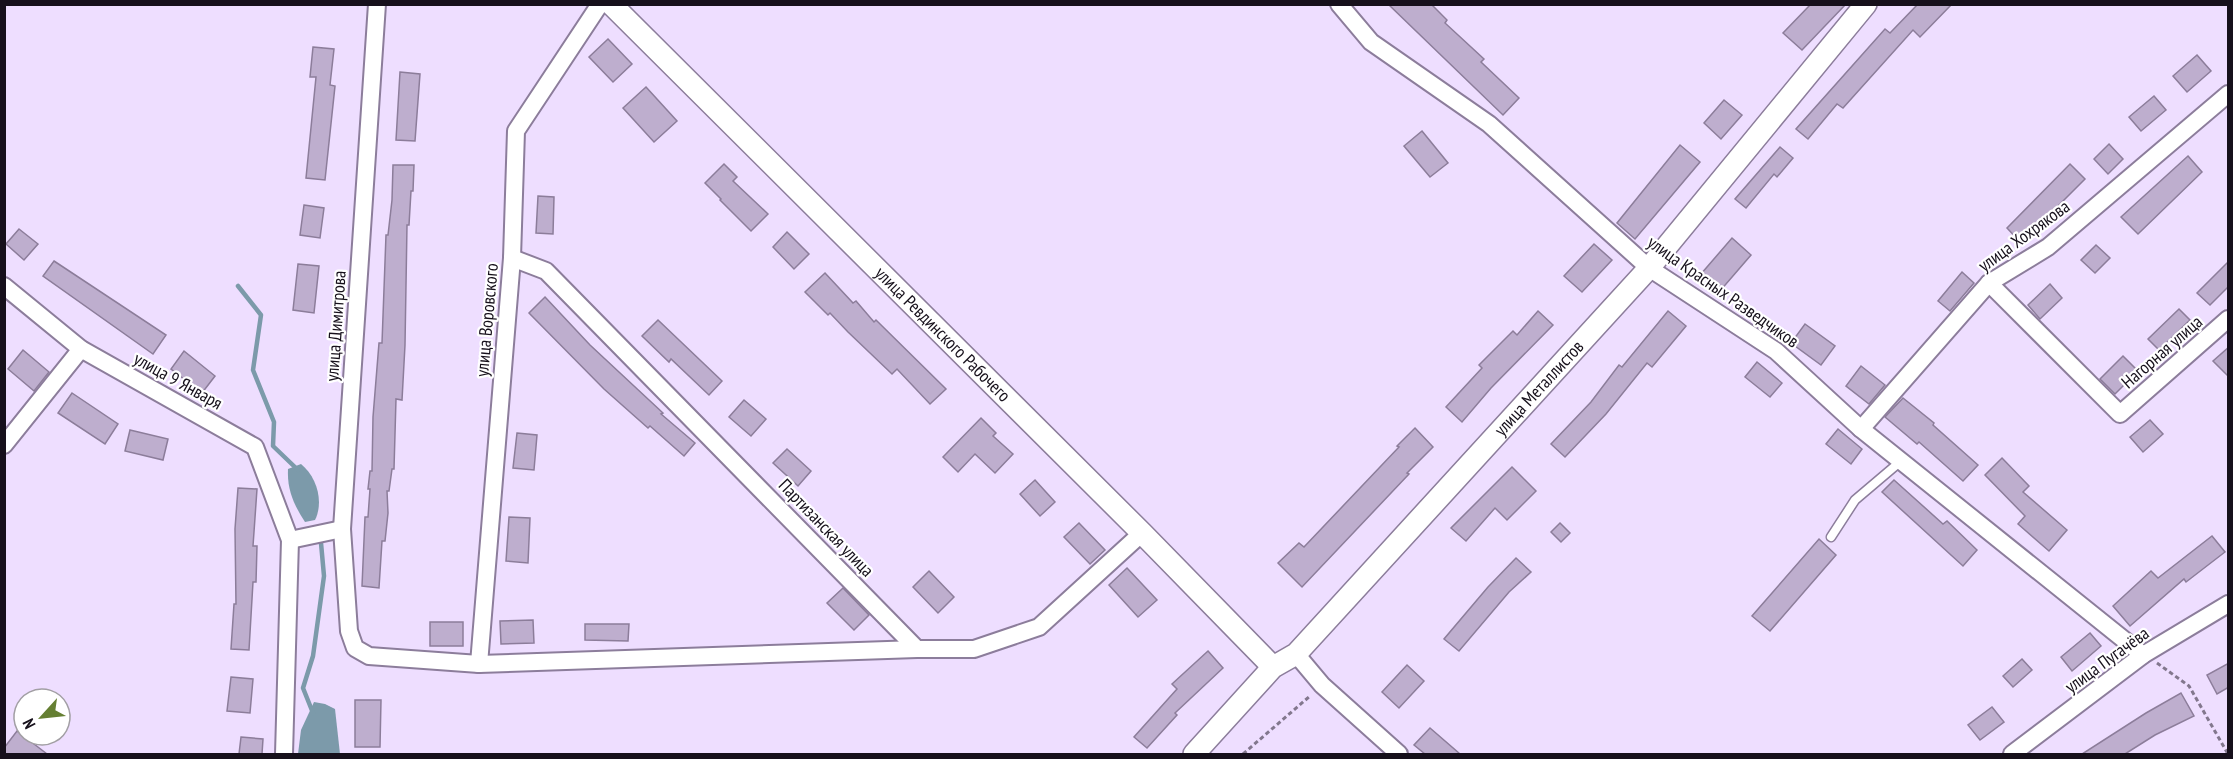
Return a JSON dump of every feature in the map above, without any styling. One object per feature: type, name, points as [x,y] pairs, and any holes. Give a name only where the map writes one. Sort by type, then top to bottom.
[{"type":"street","name":"улица Димитрова","points":[[376,4],[342,529],[349,631],[355,648],[369,656],[479,664]]},
{"type":"street","name":"улица Воровского","points":[[479,664],[512,258],[516,131],[600,4]]},
{"type":"street","name":"улица Ревдинского Рабочего","points":[[611,4],[1274,667]]},
{"type":"street","name":"улица Красных Разведчиков","points":[[1339,4],[1371,42],[1489,124],[1649,268],[1776,351],[1861,429],[2143,655]]},
{"type":"street","name":"улица Металлистов","points":[[1194,754],[1274,667],[1296,654],[1649,268],[1866,4]]},
{"type":"street","name":"улица Хохрякова","points":[[1861,429],[1989,283],[2048,247],[2229,94]]},
{"type":"street","name":"Партизанская улица","points":[[512,258],[546,271],[917,649]]},
{"type":"street","name":"Нагорная улица","points":[[1989,283],[2120,414],[2229,319]]},
{"type":"street","name":"улица 9 Января","points":[[4,286],[81,349],[255,447],[290,540]]},
{"type":"street","points":[[4,444],[81,349]]},
{"type":"street","points":[[284,754],[290,540],[342,529]]},
{"type":"street","points":[[479,664],[974,648],[1040,627],[1142,533]]},
{"type":"street","name":"улица Пугачёва","points":[[2012,754],[2143,655],[2229,604]]},
{"type":"street","points":[[1296,654],[1322,684],[1399,754]]},
{"type":"lane","points":[[1831,537],[1855,500],[1901,460]]},
{"type":"path","points":[[2143,655],[2189,686],[2228,754]]},
{"type":"path","points":[[1243,754],[1322,684]]},
{"type":"water","points":[[301,464],[307,469],[315,483],[319,498],[315,520],[305,522],[292,497],[288,477],[288,469]]},
{"type":"water","points":[[314,702],[335,709],[340,754],[298,754],[301,730]]},
{"type":"building","points":[[1388,4],[1431,4],[1447,20],[1445,23],[1484,59],[1481,62],[1519,98],[1503,115]]},
{"type":"building","points":[[1811,4],[1846,4],[1802,50],[1783,33]]},
{"type":"building","points":[[1918,4],[1952,4],[1920,37],[1913,30],[1843,108],[1837,104],[1808,139],[1796,129],[1885,29],[1890,33]]},
{"type":"building","points":[[608,39],[632,64],[613,82],[589,57]]},
{"type":"building","points":[[313,47],[334,49],[330,85],[335,86],[325,180],[306,178],[316,77],[310,77]]},
{"type":"building","points":[[2197,55],[2211,71],[2187,92],[2173,76]]},
{"type":"building","points":[[400,72],[420,74],[415,141],[396,140]]},
{"type":"building","points":[[646,87],[677,121],[654,142],[623,108]]},
{"type":"building","points":[[2154,96],[2166,110],[2141,131],[2129,117]]},
{"type":"building","points":[[1724,100],[1742,115],[1721,139],[1704,123]]},
{"type":"building","points":[[1422,131],[1448,163],[1430,177],[1404,146]]},
{"type":"building","points":[[2109,144],[2123,159],[2108,174],[2094,159]]},
{"type":"building","points":[[1680,145],[1700,162],[1635,239],[1617,223]]},
{"type":"building","points":[[1780,147],[1793,158],[1777,177],[1774,174],[1746,208],[1735,199]]},
{"type":"building","points":[[2188,156],[2202,172],[2138,234],[2121,217]]},
{"type":"building","points":[[724,164],[737,177],[733,181],[768,214],[751,231],[705,183]]},
{"type":"building","points":[[2070,164],[2085,179],[2021,243],[2007,228]]},
{"type":"building","points":[[393,165],[414,165],[413,191],[411,191],[409,225],[407,225],[402,400],[396,399],[394,469],[392,469],[389,491],[387,491],[388,513],[385,541],[382,541],[379,588],[362,586],[365,517],[368,517],[370,489],[368,489],[370,471],[372,471],[373,417],[379,343],[382,343],[386,235],[388,235],[392,200]]},
{"type":"building","points":[[538,196],[554,197],[553,234],[536,233]]},
{"type":"building","points":[[304,205],[324,208],[320,238],[300,235]]},
{"type":"building","points":[[19,229],[38,244],[24,260],[6,244]]},
{"type":"building","points":[[787,232],[809,254],[794,269],[773,247]]},
{"type":"building","points":[[1732,238],[1751,255],[1720,291],[1701,274]]},
{"type":"building","points":[[1594,244],[1612,260],[1582,292],[1564,276]]},
{"type":"building","points":[[2096,245],[2110,258],[2095,273],[2081,260]]},
{"type":"building","points":[[54,261],[166,335],[153,354],[43,276]]},
{"type":"building","points":[[2229,261],[2229,286],[2210,305],[2197,293]]},
{"type":"building","points":[[298,264],[319,266],[314,313],[293,310]]},
{"type":"building","points":[[1962,272],[1974,283],[1950,311],[1938,301]]},
{"type":"building","points":[[825,273],[853,303],[856,301],[874,322],[876,320],[946,389],[930,404],[897,369],[892,374],[830,313],[828,315],[805,292]]},
{"type":"building","points":[[2050,284],[2062,298],[2040,319],[2028,305]]},
{"type":"building","points":[[545,297],[590,345],[663,413],[661,414],[695,443],[684,456],[604,389],[529,313]]},
{"type":"building","points":[[2179,309],[2190,320],[2159,350],[2148,339]]},
{"type":"building","points":[[1538,311],[1553,325],[1491,388],[1462,422],[1446,407],[1482,368],[1479,365],[1513,331],[1517,335]]},
{"type":"building","points":[[1668,311],[1686,326],[1652,367],[1647,363],[1606,414],[1565,457],[1551,444],[1591,402],[1619,365],[1622,367]]},
{"type":"building","points":[[658,320],[722,381],[709,395],[671,359],[669,362],[642,336]]},
{"type":"building","points":[[1805,324],[1835,346],[1821,365],[1791,343]]},
{"type":"building","points":[[2229,347],[2229,377],[2213,361]]},
{"type":"building","points":[[23,350],[49,372],[34,391],[8,369]]},
{"type":"building","points":[[184,351],[215,376],[202,393],[171,369]]},
{"type":"building","points":[[2123,356],[2138,371],[2115,394],[2100,379]]},
{"type":"building","points":[[1757,362],[1782,383],[1770,397],[1745,377]]},
{"type":"building","points":[[1861,366],[1885,385],[1869,404],[1846,386]]},
{"type":"building","points":[[72,393],[118,424],[105,444],[58,413]]},
{"type":"building","points":[[1903,398],[1934,423],[1933,425],[1978,465],[1963,481],[1919,442],[1917,444],[1885,417]]},
{"type":"building","points":[[744,400],[766,419],[751,436],[729,417]]},
{"type":"building","points":[[981,418],[996,433],[993,436],[1013,454],[995,473],[975,454],[958,472],[943,457]]},
{"type":"building","points":[[2150,420],[2163,434],[2143,452],[2130,437]]},
{"type":"building","points":[[1415,428],[1433,447],[1302,587],[1278,563],[1299,543],[1304,547]]},
{"type":"building","points":[[1838,429],[1862,449],[1851,464],[1826,444]]},
{"type":"building","points":[[130,430],[168,439],[163,460],[125,451]]},
{"type":"building","points":[[517,433],[537,435],[534,470],[513,468]]},
{"type":"building","points":[[787,449],[811,471],[798,486],[773,463]]},
{"type":"building","points":[[2002,458],[2029,486],[2023,492],[2067,530],[2049,551],[2018,524],[2025,516],[1985,475]]},
{"type":"building","points":[[1512,467],[1536,491],[1507,520],[1495,508],[1466,541],[1451,528]]},
{"type":"building","points":[[1035,480],[1055,502],[1040,516],[1020,494]]},
{"type":"building","points":[[1894,480],[1943,524],[1947,521],[1977,550],[1963,566],[1882,492]]},
{"type":"building","points":[[238,488],[257,489],[253,546],[257,546],[256,582],[253,582],[249,650],[231,649],[234,604],[236,604],[235,529]]},
{"type":"building","points":[[509,517],[530,518],[528,563],[506,561]]},
{"type":"building","points":[[1079,523],[1105,550],[1090,564],[1064,537]]},
{"type":"building","points":[[1560,523],[1570,533],[1561,542],[1551,532]]},
{"type":"building","points":[[2212,536],[2225,552],[2186,582],[2184,579],[2130,626],[2113,606],[2151,571],[2158,578]]},
{"type":"building","points":[[1819,539],[1836,555],[1770,631],[1752,616]]},
{"type":"building","points":[[1516,558],[1531,572],[1509,592],[1459,651],[1444,639]]},
{"type":"building","points":[[1127,568],[1157,600],[1138,617],[1109,585]]},
{"type":"building","points":[[929,571],[954,597],[938,613],[913,587]]},
{"type":"building","points":[[843,588],[869,615],[854,630],[827,603]]},
{"type":"building","points":[[533,620],[534,643],[501,644],[500,621]]},
{"type":"building","points":[[430,622],[463,622],[463,646],[430,646]]},
{"type":"building","points":[[585,624],[629,624],[628,641],[585,640]]},
{"type":"building","points":[[2090,633],[2101,646],[2072,671],[2061,657]]},
{"type":"building","points":[[1208,651],[1223,668],[1175,713],[1177,715],[1147,748],[1134,737],[1177,689],[1172,684]]},
{"type":"building","points":[[2022,659],[2032,670],[2013,687],[2003,676]]},
{"type":"building","points":[[2229,663],[2229,687],[2217,694],[2207,675]]},
{"type":"building","points":[[1407,665],[1424,681],[1399,708],[1382,692]]},
{"type":"building","points":[[231,677],[253,679],[250,713],[227,711]]},
{"type":"building","points":[[2181,693],[2194,716],[2155,735],[2125,754],[2082,754],[2146,713]]},
{"type":"building","points":[[355,700],[381,700],[380,747],[355,747]]},
{"type":"building","points":[[1992,707],[2004,722],[1980,740],[1968,725]]},
{"type":"building","points":[[1430,728],[1460,754],[1425,754],[1414,745]]},
{"type":"building","points":[[241,737],[263,739],[262,754],[239,754]]},
{"type":"building","points":[[12,738],[12,747],[38,747],[47,754],[4,754],[4,748]]},
{"type":"waterway","points":[[238,286],[261,315],[253,370],[274,422],[273,446],[298,470]]},
{"type":"waterway","points":[[313,713],[303,688],[313,656],[324,576],[321,543]]}]
